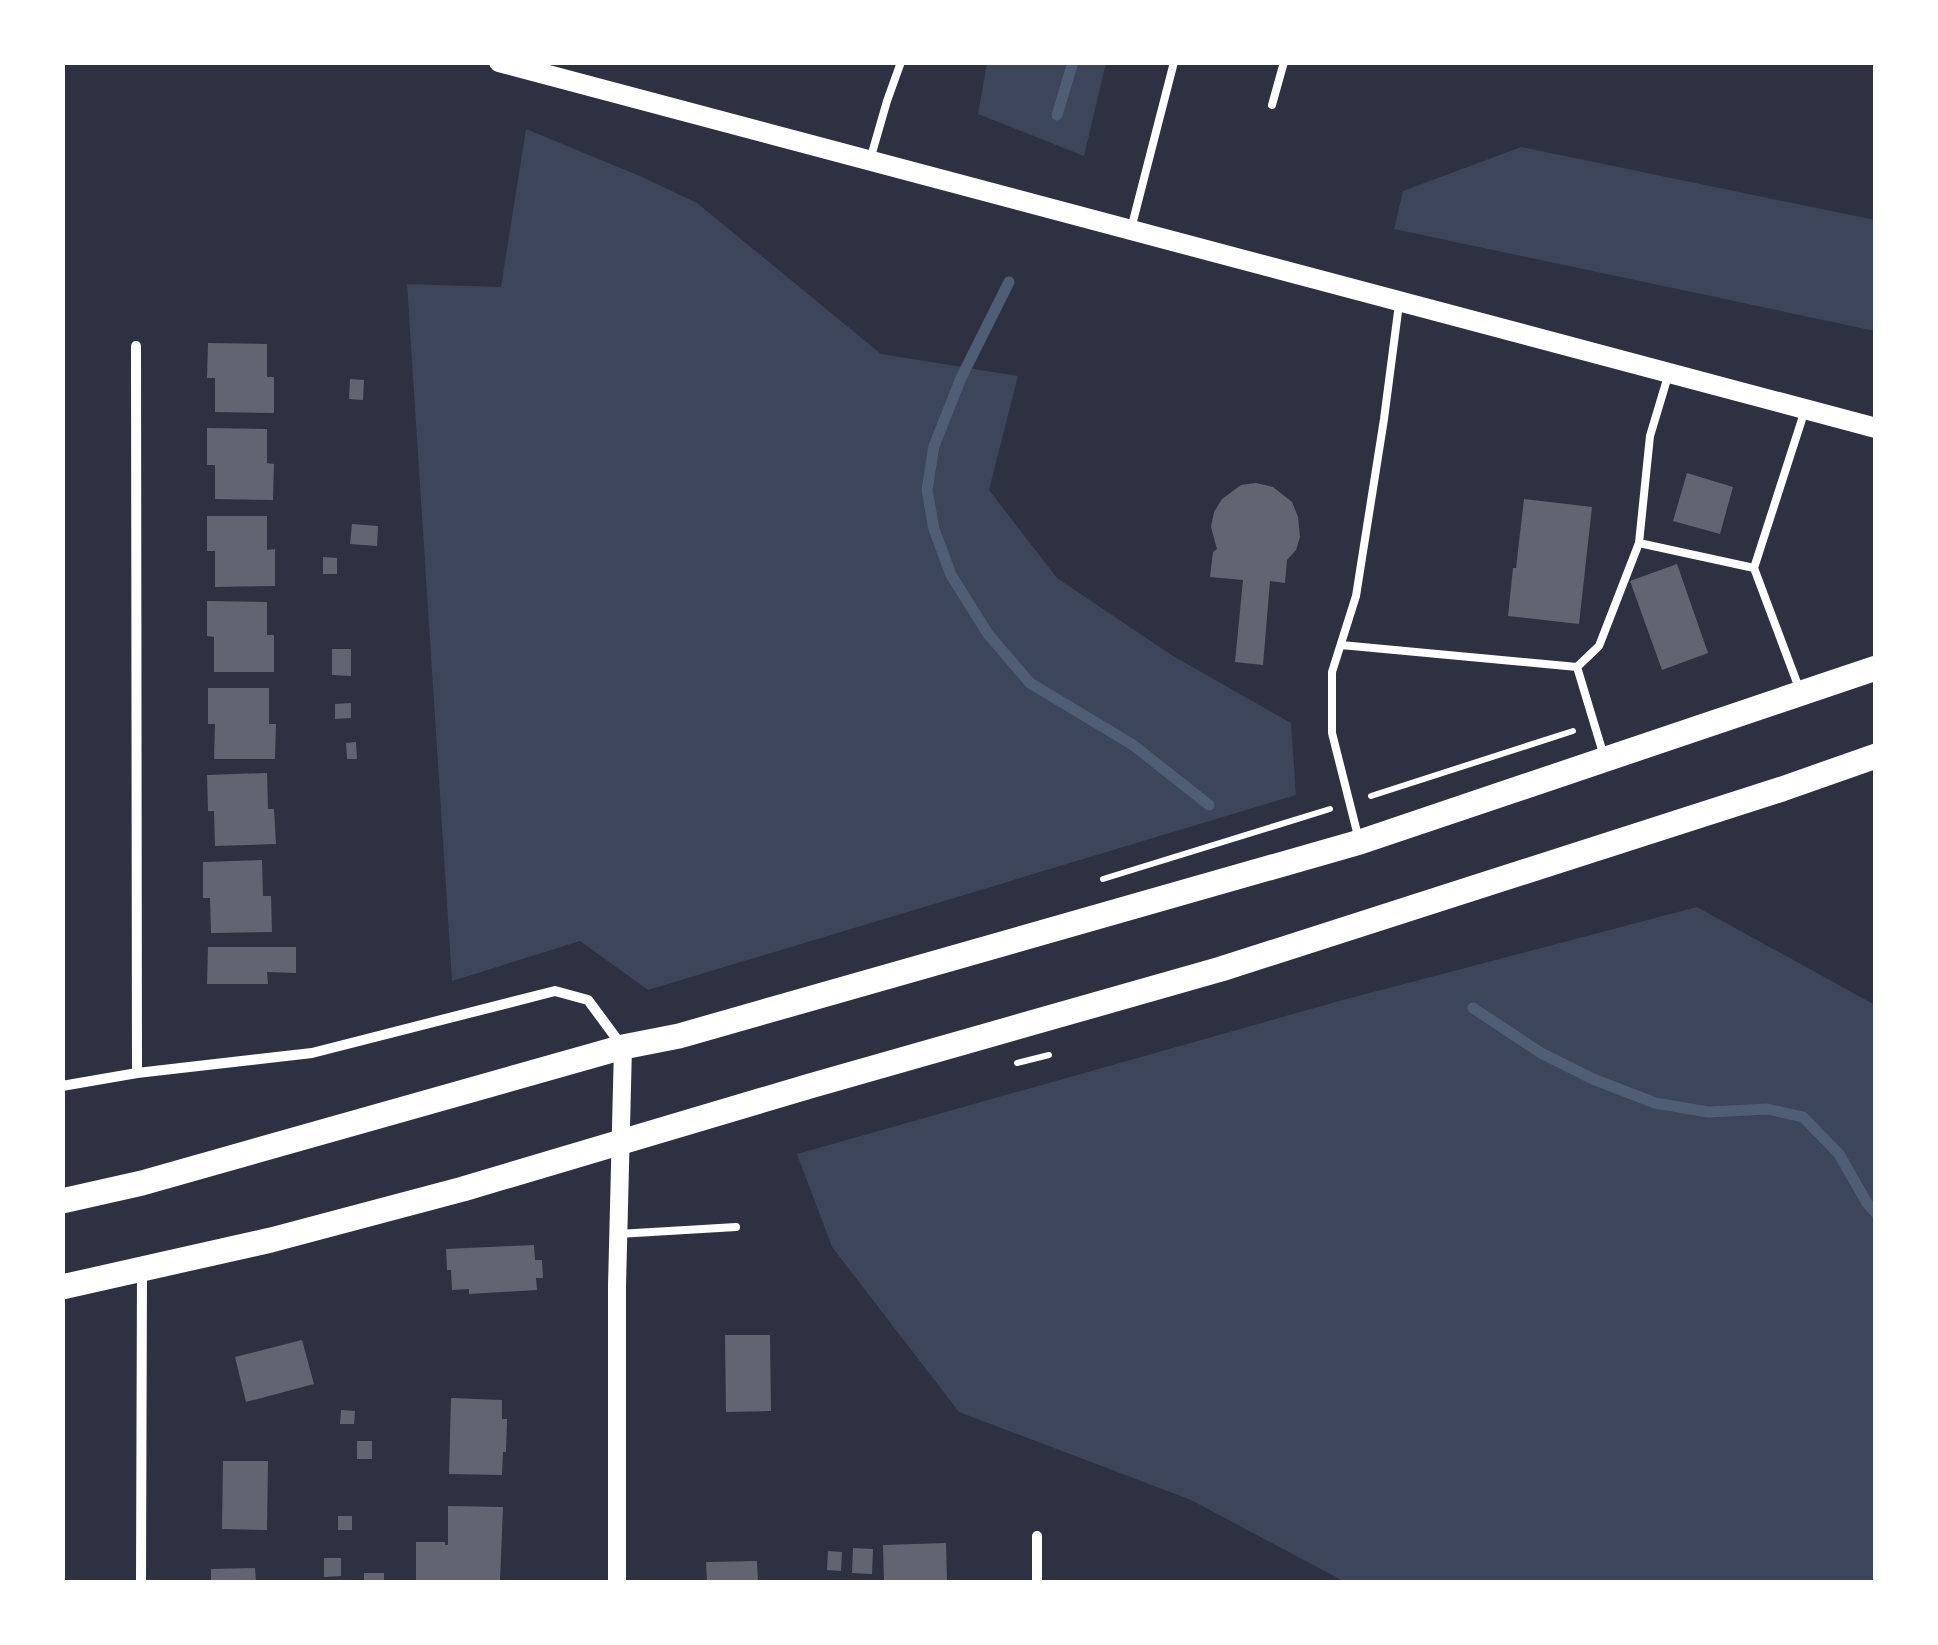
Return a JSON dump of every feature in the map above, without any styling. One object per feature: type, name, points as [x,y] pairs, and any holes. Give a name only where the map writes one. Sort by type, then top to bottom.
[{"type":"main road","points":[[500,62],[1876,428]]},
{"type":"main road","points":[[62,1201],[142,1183],[623,1047],[679,1036],[1360,842],[1876,668]]},
{"type":"main road","points":[[62,1287],[271,1240],[464,1189],[1221,970],[1876,756]]},
{"type":"street","points":[[136,346],[137,1073]]},
{"type":"street","points":[[62,1086],[137,1073],[312,1053],[555,992],[588,1000],[623,1047],[617,1582]]},
{"type":"street","points":[[141,1582],[142,1268]]},
{"type":"street","points":[[1036,1536],[1036,1582]]},
{"type":"lane","points":[[870,160],[901,62]]},
{"type":"lane","points":[[1131,229],[1174,62]]},
{"type":"lane","points":[[1272,105],[1284,62]]},
{"type":"lane","points":[[1360,842],[1332,733],[1332,672],[1356,596],[1399,300]]},
{"type":"lane","points":[[1341,645],[1577,667],[1599,646],[1639,543],[1650,436],[1670,372]]},
{"type":"lane","points":[[1801,692],[1754,568],[1805,409]]},
{"type":"lane","points":[[1639,543],[1754,568]]},
{"type":"lane","points":[[1577,667],[1605,760]]},
{"type":"lane","points":[[618,1234],[736,1228]]},
{"type":"path","points":[[1098,880],[1560,734]]},
{"type":"shaded area","points":[[987,63],[1106,63],[1084,156],[978,114]]},
{"type":"shaded area","points":[[526,129],[697,203],[881,354],[1018,376],[989,490],[1057,578],[1173,656],[1291,723],[1296,795],[648,990],[580,941],[452,981],[407,284],[501,287]]},
{"type":"shaded area","points":[[1521,147],[1875,220],[1875,331],[1394,229],[1403,191]]},
{"type":"shaded area","points":[[1697,907],[1875,1005],[1875,1582],[1345,1582],[1191,1500],[959,1412],[832,1247],[797,1154],[1339,1001]]},
{"type":"building","points":[[208,343],[267,344],[267,377],[274,377],[274,413],[215,412],[215,378],[207,378]]},
{"type":"building","points":[[350,379],[364,380],[363,400],[349,399]]},
{"type":"building","points":[[207,428],[267,429],[267,463],[274,464],[273,500],[215,499],[215,465],[207,465]]},
{"type":"building","points":[[1687,473],[1733,487],[1720,534],[1673,521]]},
{"type":"building","points":[[1241,485],[1273,487],[1292,502],[1300,537],[1287,560],[1285,583],[1270,581],[1263,665],[1235,662],[1243,580],[1210,577],[1213,552],[1217,549],[1211,527],[1214,512],[1222,499]]},
{"type":"building","points":[[1524,499],[1592,507],[1579,624],[1508,616]]},
{"type":"building","points":[[207,516],[267,516],[267,550],[275,549],[275,586],[215,587],[215,551],[207,551]]},
{"type":"building","points":[[352,524],[378,526],[377,546],[350,544]]},
{"type":"building","points":[[323,557],[337,558],[337,574],[323,574]]},
{"type":"building","points":[[1677,564],[1708,653],[1662,670],[1630,581]]},
{"type":"building","points":[[207,601],[267,602],[267,635],[274,635],[274,672],[214,672],[214,637],[207,636]]},
{"type":"building","points":[[332,649],[351,649],[351,676],[332,675]]},
{"type":"building","points":[[208,688],[269,688],[269,724],[276,724],[275,759],[214,759],[215,724],[208,724]]},
{"type":"building","points":[[351,703],[351,718],[335,719],[335,704]]},
{"type":"building","points":[[356,742],[357,759],[347,759],[346,743]]},
{"type":"building","points":[[267,773],[268,809],[274,809],[276,844],[215,846],[214,811],[208,811],[207,775]]},
{"type":"building","points":[[262,860],[263,896],[271,896],[272,932],[211,933],[210,898],[203,898],[203,862]]},
{"type":"building","points":[[208,947],[296,947],[296,973],[267,972],[268,984],[207,984]]},
{"type":"building","points":[[534,1245],[535,1260],[542,1260],[543,1278],[536,1278],[537,1290],[469,1294],[469,1289],[452,1290],[446,1249]]},
{"type":"building","points":[[725,1335],[770,1335],[771,1411],[726,1412]]},
{"type":"building","points":[[302,1340],[314,1384],[246,1402],[235,1357]]},
{"type":"building","points":[[451,1398],[502,1400],[502,1419],[507,1419],[502,1475],[449,1474]]},
{"type":"building","points":[[341,1410],[355,1411],[354,1424],[340,1424]]},
{"type":"building","points":[[357,1441],[372,1441],[372,1459],[357,1459]]},
{"type":"building","points":[[223,1461],[268,1461],[267,1530],[222,1529]]},
{"type":"building","points":[[448,1506],[503,1507],[500,1582],[416,1582],[416,1542],[448,1545]]},
{"type":"building","points":[[338,1516],[352,1516],[352,1530],[338,1530]]},
{"type":"building","points":[[946,1543],[947,1582],[884,1582],[883,1545]]},
{"type":"building","points":[[853,1548],[873,1549],[872,1574],[852,1573]]},
{"type":"building","points":[[828,1551],[842,1552],[841,1571],[827,1570]]},
{"type":"building","points":[[324,1558],[341,1558],[341,1576],[324,1577]]},
{"type":"building","points":[[757,1561],[758,1582],[707,1582],[706,1562]]},
{"type":"building","points":[[255,1568],[256,1582],[211,1582],[211,1569]]},
{"type":"building","points":[[364,1573],[384,1573],[384,1582],[364,1582]]},
{"type":"waterway","points":[[1057,115],[1073,62]]},
{"type":"waterway","points":[[1009,282],[961,378],[934,446],[927,490],[934,529],[951,575],[988,634],[1030,683],[1133,745],[1209,805]]},
{"type":"waterway","points":[[1473,1008],[1541,1053],[1655,1103],[1708,1112],[1767,1109],[1803,1117],[1839,1154],[1876,1213]]}]
